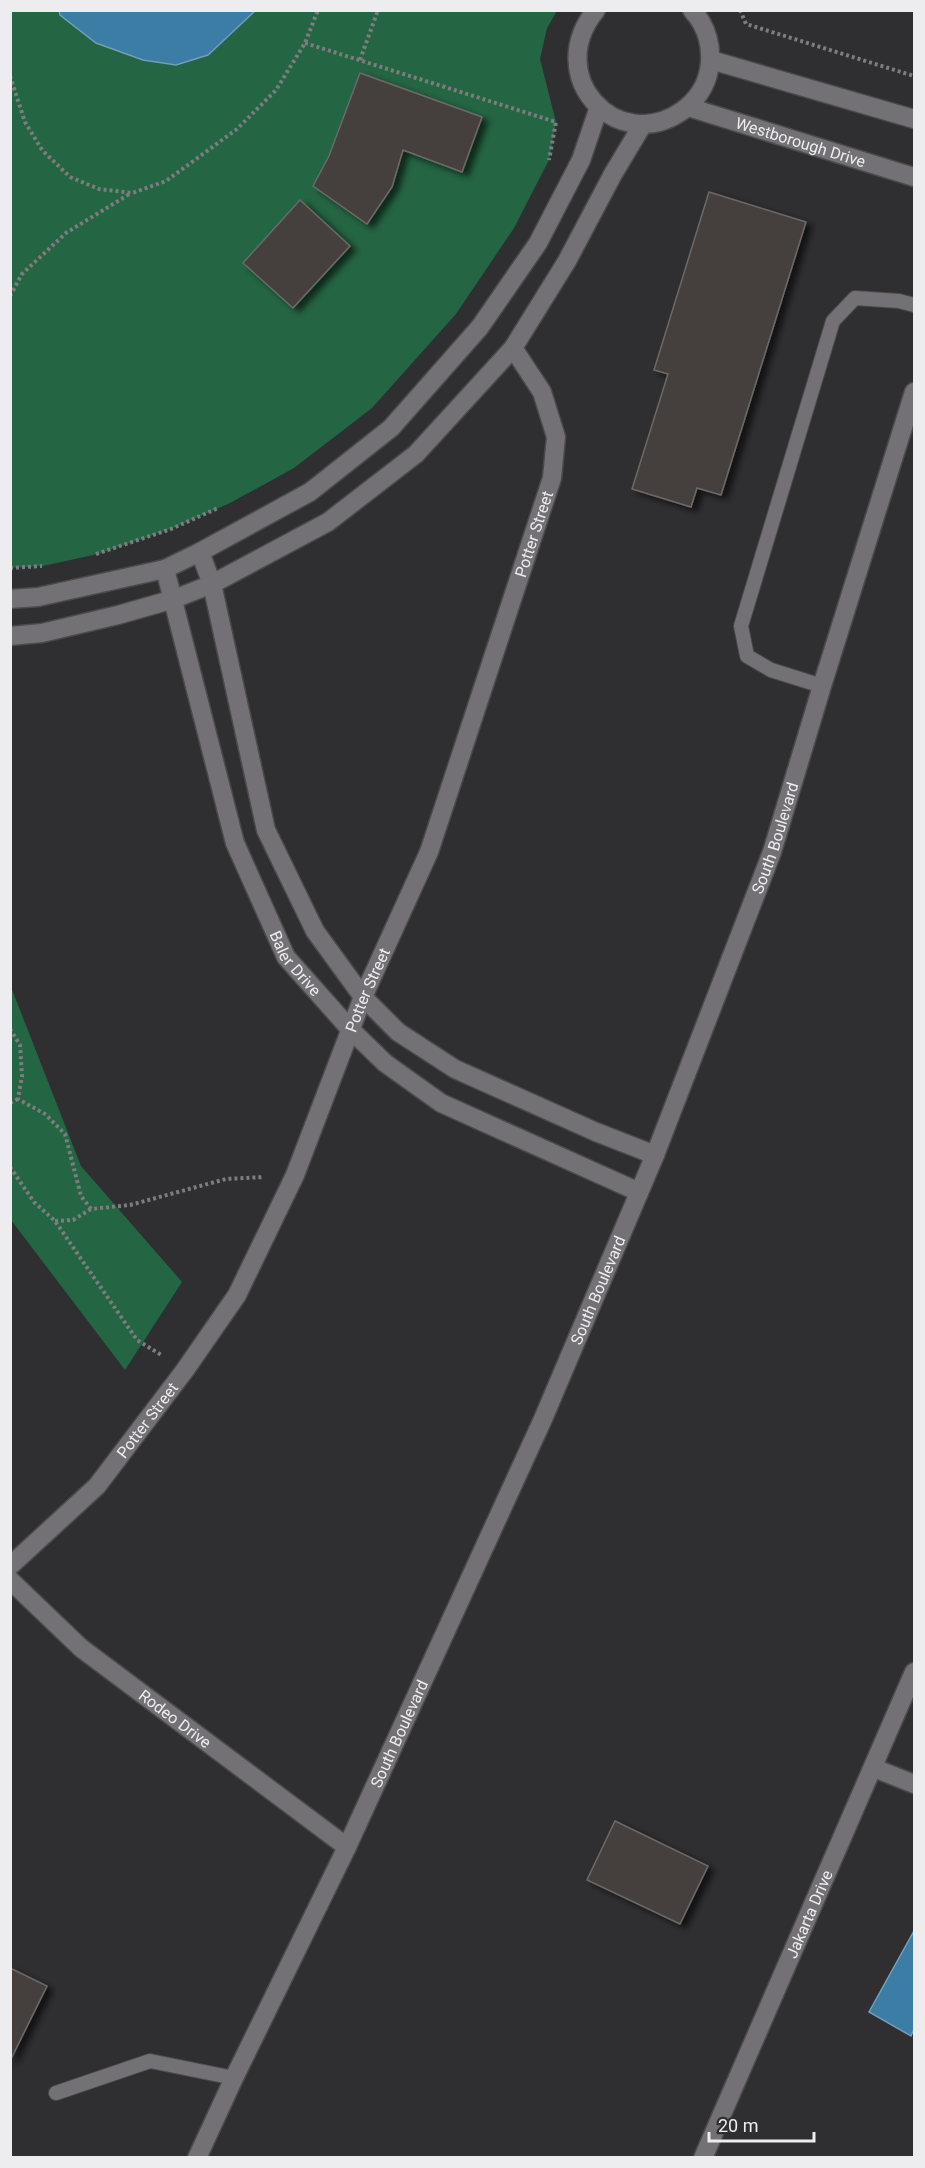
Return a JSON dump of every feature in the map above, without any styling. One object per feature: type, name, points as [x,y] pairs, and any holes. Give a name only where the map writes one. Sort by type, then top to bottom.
[{"type":"street","points":[[596,10],[586,23],[578,44],[577,67],[584,89],[598,107],[619,119],[643,124],[659,123],[688,107],[700,93],[708,77],[711,60],[709,38],[700,19],[692,10]]},
{"type":"street","points":[[711,60],[915,119]]},
{"type":"street","points":[[10,599],[38,597],[165,569],[310,492],[391,428],[480,327],[538,243],[581,160],[598,107]]},
{"type":"street","name":"Westborough Drive","points":[[688,107],[915,177]]},
{"type":"street","points":[[10,636],[42,633],[118,615],[174,599],[212,584],[328,522],[416,454],[513,348],[567,261],[613,174],[643,124]]},
{"type":"street","name":"Potter Street","points":[[10,1566],[97,1486],[185,1370],[237,1295],[295,1175],[363,997],[429,852],[552,478],[556,437],[542,392],[513,348]]},
{"type":"street","name":"South Boulevard","points":[[197,2157],[347,1847],[543,1419],[655,1155],[772,852],[915,392]]},
{"type":"street","name":"Baler Drive","points":[[200,552],[212,584],[266,830],[315,931],[363,997],[398,1032],[455,1070],[596,1132],[655,1155]]},
{"type":"street","name":"Baler Drive","points":[[165,569],[235,843],[286,957],[350,1029],[385,1063],[441,1103],[639,1192]]},
{"type":"street","name":"Rodeo Drive","points":[[10,1580],[81,1648],[347,1847]]},
{"type":"street","name":"Jakarta Drive","points":[[710,2154],[915,1672]]},
{"type":"street","points":[[874,1768],[915,1784]]},
{"type":"lane","points":[[822,686],[771,670],[747,656],[741,626],[832,321],[855,298],[898,301],[915,305]]},
{"type":"lane","points":[[56,2093],[150,2061],[234,2079]]},
{"type":"path","points":[[10,296],[22,274],[66,233],[132,193],[166,181],[237,129],[276,90],[305,43],[318,10]]},
{"type":"path","points":[[360,60],[378,10]]},
{"type":"path","points":[[740,10],[746,24],[915,76]]},
{"type":"path","points":[[305,43],[556,122],[549,160],[544,170]]},
{"type":"path","points":[[10,76],[25,122],[42,150],[70,177],[99,189],[132,193]]},
{"type":"path","points":[[87,556],[171,529],[220,507]]},
{"type":"path","points":[[10,568],[43,566]]},
{"type":"path","points":[[10,1029],[20,1045],[22,1076],[18,1100]]},
{"type":"path","points":[[10,1103],[18,1100],[45,1114],[65,1134],[81,1196],[91,1209]]},
{"type":"path","points":[[10,1167],[34,1202],[55,1221],[137,1340],[185,1370]]},
{"type":"path","points":[[55,1221],[73,1220],[91,1209],[130,1205],[226,1179],[295,1175]]},
{"type":"green space","points":[[10,11],[557,11],[547,28],[540,59],[556,122],[549,160],[514,228],[456,314],[372,408],[294,468],[230,503],[171,529],[98,554],[43,566],[11,568]]},
{"type":"green space","points":[[11,987],[81,1166],[182,1282],[125,1370],[11,1220]]},
{"type":"water","points":[[59,10],[255,11],[208,55],[176,65],[143,60],[96,43],[60,15]]},
{"type":"water","points":[[914,1931],[914,2029],[911,2036],[869,2012]]},
{"type":"building","points":[[360,73],[482,117],[462,172],[403,150],[392,187],[367,224],[313,186],[329,156]]},
{"type":"building","points":[[709,192],[806,222],[721,495],[697,488],[691,507],[632,489],[668,374],[654,370]]},
{"type":"building","points":[[300,200],[350,246],[293,308],[243,263]]},
{"type":"building","points":[[615,1821],[708,1866],[680,1924],[587,1880]]},
{"type":"building","points":[[10,1968],[47,1986],[10,2061]]}]
